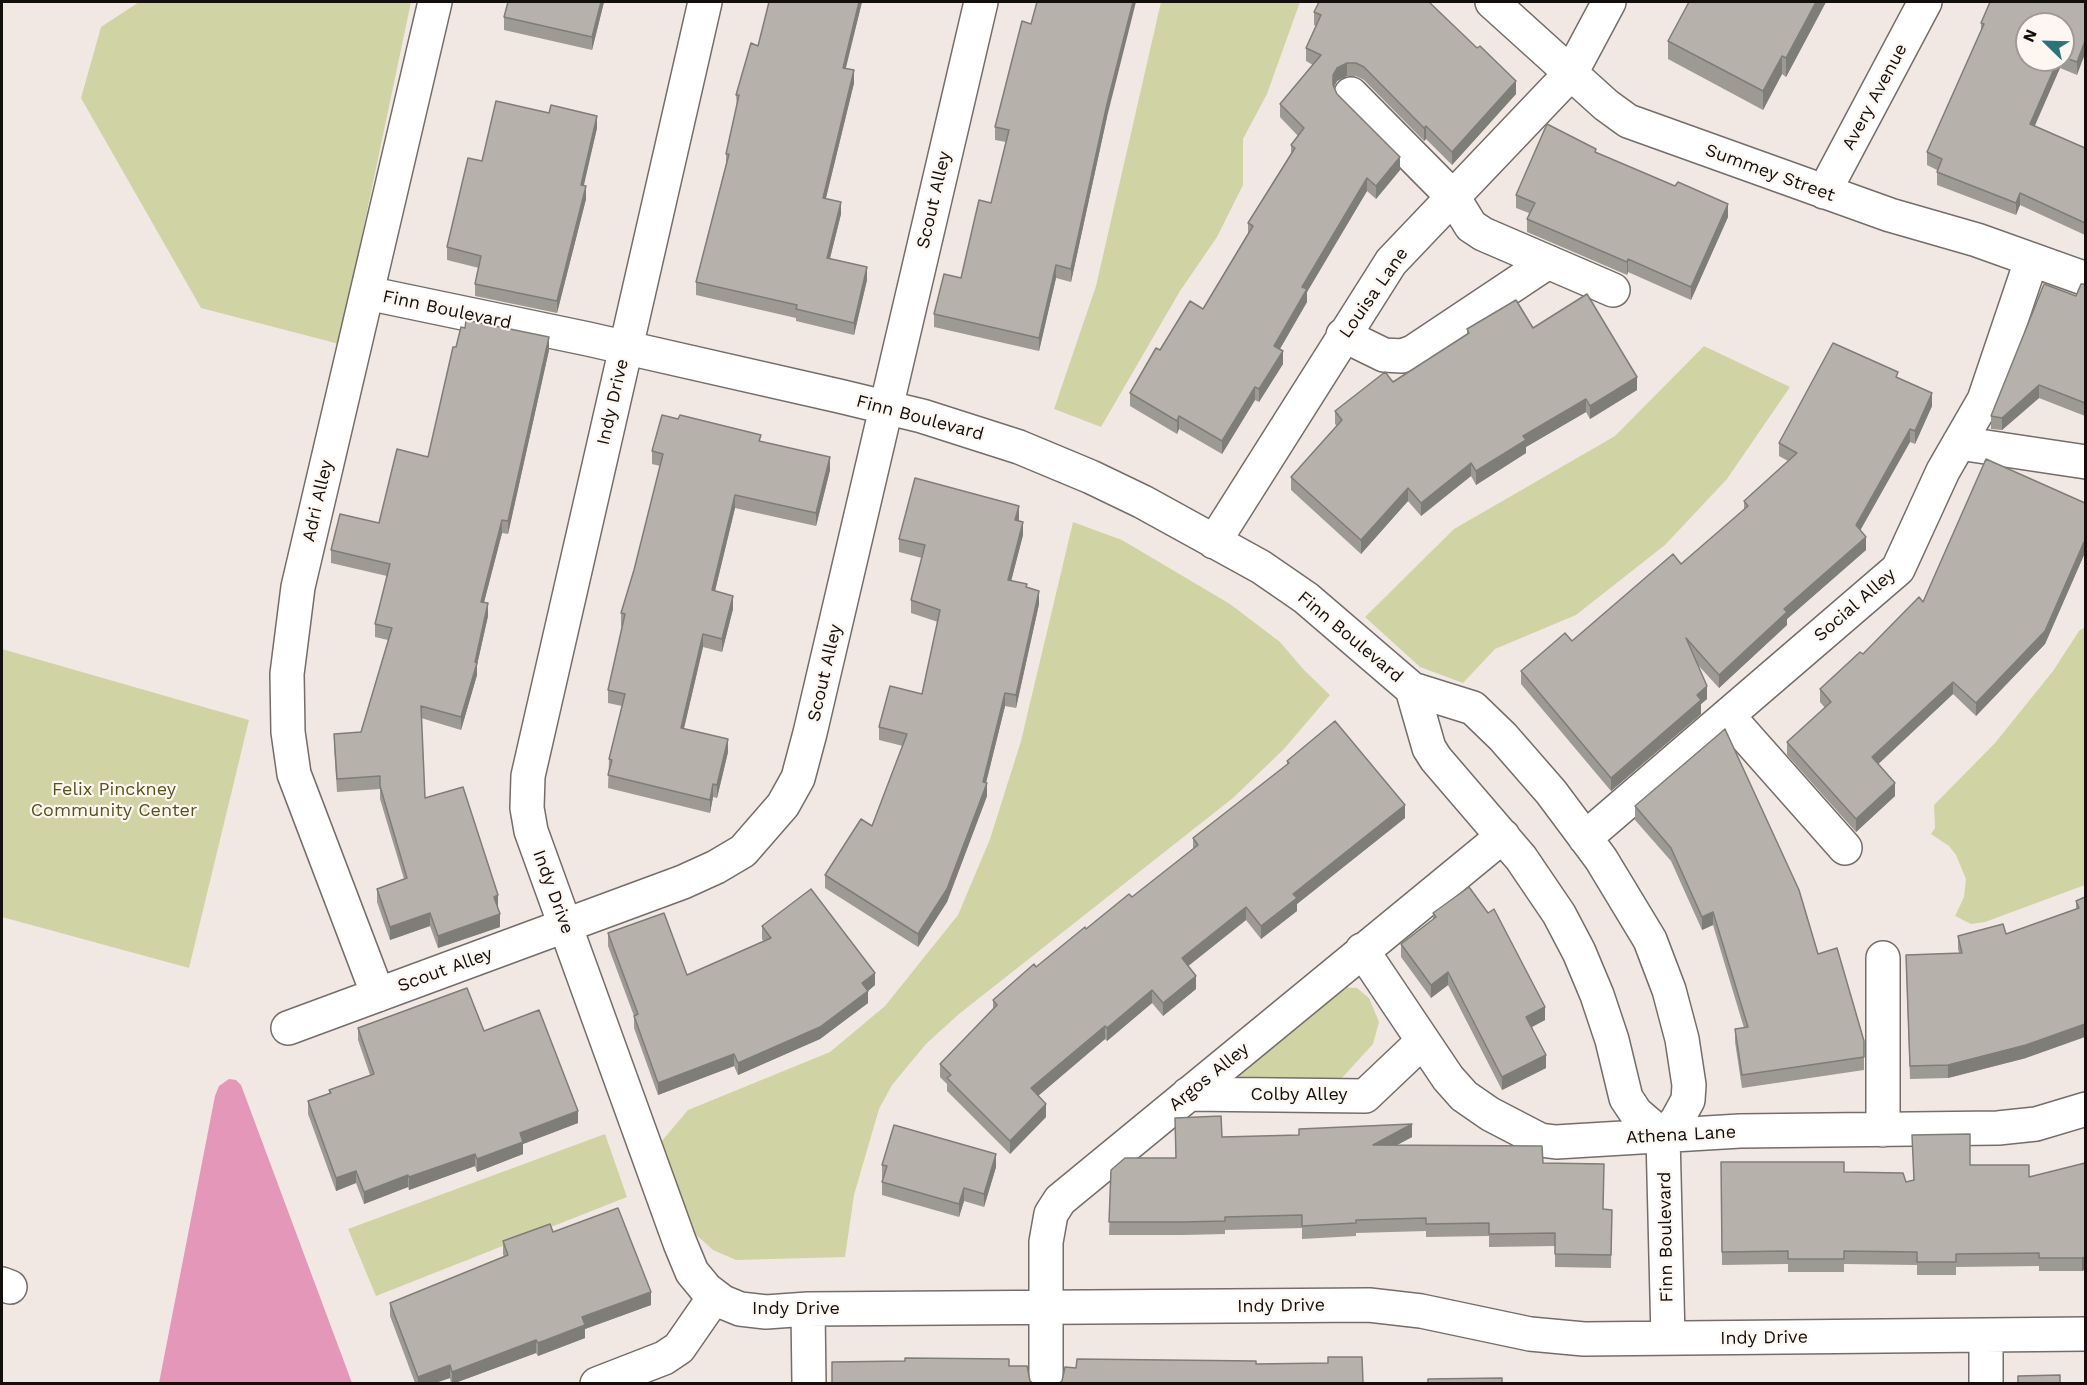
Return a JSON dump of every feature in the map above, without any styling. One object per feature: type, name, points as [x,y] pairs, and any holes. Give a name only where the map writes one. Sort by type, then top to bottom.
[{"type":"street","name":"Adri Alley","points":[[378,995],[294,774],[288,732],[287,686],[291,625],[298,587],[435,2]]},
{"type":"street","name":"Indy Drive","points":[[705,2],[528,776],[527,808],[531,831],[680,1243],[692,1272],[715,1296],[740,1309],[766,1312],[808,1309],[1369,1305],[1421,1311],[1530,1334],[1584,1339],[2085,1335]]},
{"type":"street","name":"Scout Alley","points":[[288,1028],[565,926],[716,867],[743,850],[783,805],[798,778],[810,733],[981,2]]},
{"type":"street","name":"Summey Street","points":[[1492,2],[1606,105],[1628,121],[1890,215],[1977,240],[2085,279]]},
{"type":"street","name":"Louisa Lane","points":[[1214,542],[1391,262],[1571,73],[1609,2]]},
{"type":"street","name":"Avery Avenue","points":[[1824,192],[1925,2]]},
{"type":"street","points":[[1351,94],[1453,197],[1471,226],[1483,234],[1613,290]]},
{"type":"street","name":"Social Alley","points":[[1586,838],[1898,569],[1959,443],[1984,399],[2031,261]]},
{"type":"street","points":[[1343,335],[1383,355],[1402,356],[1413,352],[1548,262]]},
{"type":"street","name":"Finn Boulevard","points":[[367,293],[626,348],[886,408],[962,428],[1080,472],[1143,502],[1261,567],[1306,598],[1412,689],[1473,708],[1483,716],[1551,792],[1586,838],[1626,897],[1650,940],[1669,990],[1682,1039],[1689,1085],[1688,1100],[1677,1120],[1664,1136],[1668,1338]]},
{"type":"street","points":[[1959,443],[2085,462]]},
{"type":"street","name":"Finn Boulevard","points":[[1412,689],[1429,748],[1540,884],[1579,952],[1609,1029],[1626,1098],[1636,1113],[1664,1136]]},
{"type":"street","points":[[1728,716],[1845,848]]},
{"type":"street","name":"Argos Alley","points":[[1047,1383],[1048,1228],[1051,1214],[1060,1200],[1503,836]]},
{"type":"street","name":"Athena Lane","points":[[1362,950],[1423,1041],[1464,1096],[1490,1114],[1540,1140],[1556,1142],[1740,1131],[1998,1128],[2036,1124],[2085,1109]]},
{"type":"street","points":[[1883,1130],[1884,958]]},
{"type":"street","name":"Colby Alley","points":[[1188,1094],[1365,1096],[1423,1041]]},
{"type":"street","points":[[597,1383],[664,1359],[678,1348],[715,1296]]},
{"type":"street","points":[[808,1309],[808,1383]]},
{"type":"street","points":[[1986,1335],[1986,1383]]},
{"type":"green space","points":[[139,2],[411,2],[339,344],[201,308],[81,98],[101,27]]},
{"type":"green space","points":[[1161,2],[1300,2],[1267,94],[1243,139],[1243,185],[1217,237],[1180,291],[1101,427],[1054,409],[1096,286]]},
{"type":"green space","points":[[1704,346],[1790,387],[1727,479],[1665,545],[1576,615],[1495,649],[1463,683],[1420,667],[1365,617],[1454,529],[1615,436]]},
{"type":"green space","points":[[1073,522],[1122,540],[1230,604],[1280,642],[1330,695],[1284,749],[1233,798],[959,1014],[926,1044],[892,1085],[879,1109],[854,1195],[845,1257],[736,1260],[713,1250],[693,1232],[661,1142],[688,1110],[830,1052],[885,1006],[958,915],[990,839],[1021,741]]},
{"type":"green space","points":[[2085,627],[2085,885],[1985,922],[1971,924],[1955,916],[1964,897],[1966,879],[1956,855],[1949,846],[1931,834],[1935,828],[1934,805],[1995,743],[2053,671],[2079,631]]},
{"type":"green space","name":"Felix Pinckney Community Center","points":[[2,649],[249,720],[189,968],[2,917]]},
{"type":"green space","points":[[1341,987],[1357,988],[1369,998],[1379,1022],[1373,1044],[1342,1078],[1329,1085],[1231,1088],[1224,1075]]},
{"type":"green space","points":[[605,1134],[627,1197],[376,1296],[348,1229]]},
{"type":"shaded area","points":[[229,1079],[236,1080],[241,1085],[352,1383],[159,1383],[215,1096],[219,1086]]},
{"type":"building","points":[[508,2],[601,2],[592,37],[504,17]]},
{"type":"building","points":[[769,2],[859,2],[843,68],[854,70],[823,198],[841,202],[827,258],[867,267],[854,323],[796,309],[797,305],[696,282],[729,154],[726,154],[739,95],[736,95],[751,43],[758,46]]},
{"type":"building","points":[[1037,2],[1133,2],[1107,104],[1071,269],[1056,265],[1039,338],[934,314],[944,274],[961,278],[979,200],[991,203],[1009,130],[995,127],[1022,21],[1031,24]]},
{"type":"building","points":[[1319,2],[1429,2],[1516,81],[1452,152],[1426,126],[1424,128],[1364,67],[1356,63],[1347,63],[1337,68],[1333,75],[1333,85],[1337,94],[1400,157],[1376,186],[1367,178],[1302,287],[1307,289],[1274,346],[1283,351],[1259,389],[1255,387],[1222,441],[1179,416],[1177,421],[1130,393],[1156,348],[1160,350],[1190,301],[1203,309],[1253,226],[1248,223],[1295,148],[1291,145],[1304,128],[1280,104],[1321,55],[1306,48],[1321,15],[1314,12]]},
{"type":"building","points":[[1689,2],[1816,2],[1786,58],[1782,56],[1763,91],[1668,41]]},
{"type":"building","points":[[1990,2],[2085,2],[2085,41],[2077,62],[2075,61],[2075,12],[2015,12],[2015,72],[2053,72],[2030,124],[2085,148],[2085,223],[2020,193],[2016,203],[1937,172],[1942,159],[1927,152],[1984,24],[1981,23]]},
{"type":"building","points":[[496,101],[549,113],[551,105],[597,116],[581,185],[586,186],[557,301],[475,284],[481,256],[447,247],[468,158],[482,161]]},
{"type":"building","points":[[1547,124],[1596,149],[1595,152],[1675,186],[1678,182],[1728,204],[1691,287],[1527,219],[1535,203],[1516,195]]},
{"type":"building","points":[[2044,284],[2076,296],[2081,284],[2085,284],[2085,403],[2039,385],[2002,418],[1991,416]]},
{"type":"building","points":[[1587,294],[1637,377],[1590,406],[1586,399],[1523,436],[1526,440],[1476,471],[1471,463],[1421,503],[1408,488],[1361,540],[1291,477],[1342,420],[1335,411],[1385,372],[1393,382],[1469,333],[1467,329],[1516,300],[1533,328]]},
{"type":"building","points":[[466,320],[549,337],[508,521],[502,520],[481,602],[488,603],[475,662],[477,663],[461,717],[421,706],[425,798],[463,787],[498,895],[494,897],[500,914],[438,936],[430,913],[390,927],[377,889],[407,878],[380,786],[380,776],[337,779],[334,734],[361,732],[392,628],[375,624],[390,564],[331,550],[340,514],[379,523],[397,449],[428,457],[453,347],[456,347],[461,327],[465,328]]},
{"type":"building","points":[[1833,343],[1898,372],[1896,377],[1932,393],[1915,431],[1910,429],[1856,525],[1866,537],[1784,609],[1787,612],[1719,675],[1686,638],[1707,686],[1697,695],[1701,700],[1611,778],[1521,671],[1565,633],[1572,641],[1673,554],[1681,564],[1748,506],[1744,501],[1797,453],[1779,443]]},
{"type":"building","points":[[662,415],[678,419],[680,415],[761,435],[759,441],[830,457],[816,513],[735,495],[712,590],[733,596],[722,639],[703,634],[681,728],[728,739],[717,785],[713,784],[710,800],[608,775],[612,760],[609,759],[625,694],[608,690],[625,614],[621,613],[663,454],[652,451]]},
{"type":"building","points":[[1986,459],[2085,503],[2085,543],[2045,631],[1976,703],[1953,682],[1872,757],[1895,783],[1856,819],[1787,742],[1831,702],[1820,689],[1860,652],[1863,654],[1919,597],[1923,602]]},
{"type":"building","points":[[915,478],[1019,506],[1015,520],[1023,522],[1008,580],[1027,584],[1026,587],[1039,591],[1016,695],[1005,693],[983,782],[987,783],[947,889],[918,934],[825,875],[861,819],[872,826],[907,734],[879,727],[890,686],[922,694],[940,610],[911,600],[925,545],[899,539]]},
{"type":"building","points":[[1335,721],[1405,805],[1293,894],[1297,898],[1261,926],[1246,907],[1182,958],[1196,976],[1163,1003],[1152,990],[1031,1088],[1046,1104],[1010,1141],[947,1078],[951,1075],[940,1064],[997,1005],[993,1000],[1034,964],[1036,967],[1085,927],[1086,929],[1129,894],[1132,897],[1198,845],[1193,838],[1289,763],[1287,761]]},
{"type":"building","points":[[1725,729],[1799,890],[1818,954],[1837,948],[1864,1041],[1864,1057],[1742,1075],[1735,1029],[1748,1027],[1713,912],[1702,917],[1671,848],[1635,806]]},
{"type":"building","points":[[1469,887],[1488,913],[1494,909],[1545,1007],[1526,1017],[1546,1055],[1502,1077],[1448,972],[1431,985],[1401,944],[1436,917],[1433,913]]},
{"type":"building","points":[[811,889],[875,973],[862,983],[868,991],[820,1027],[738,1063],[734,1054],[658,1083],[634,1016],[638,1014],[608,933],[664,913],[687,975],[771,938],[762,926]]},
{"type":"building","points":[[2085,897],[2085,1024],[2026,1045],[1948,1065],[1910,1066],[1906,955],[1962,953],[1958,936],[2003,924],[2006,934],[2079,908],[2076,901]]},
{"type":"building","points":[[467,988],[484,1031],[539,1010],[578,1111],[520,1133],[523,1142],[477,1159],[475,1154],[409,1177],[408,1175],[364,1192],[356,1171],[336,1178],[308,1101],[331,1093],[329,1090],[374,1074],[358,1028]]},
{"type":"building","points":[[1221,1116],[1222,1137],[1299,1135],[1299,1129],[1412,1124],[1373,1145],[1542,1146],[1543,1163],[1604,1164],[1603,1209],[1612,1210],[1611,1255],[1555,1254],[1555,1233],[1489,1234],[1489,1223],[1426,1224],[1426,1218],[1356,1220],[1356,1223],[1302,1226],[1302,1215],[1225,1217],[1225,1221],[1109,1222],[1111,1170],[1125,1158],[1176,1158],[1175,1118]]},
{"type":"building","points":[[894,1125],[996,1154],[984,1194],[964,1188],[959,1204],[882,1182],[887,1166],[882,1165]]},
{"type":"building","points":[[1970,1134],[1970,1165],[2029,1165],[2029,1177],[2085,1163],[2085,1257],[2039,1258],[2039,1253],[1956,1254],[1956,1262],[1917,1262],[1917,1252],[1844,1251],[1844,1259],[1788,1259],[1788,1251],[1722,1252],[1721,1162],[1844,1162],[1844,1172],[1903,1173],[1906,1182],[1914,1180],[1912,1135]]},
{"type":"building","points":[[618,1208],[651,1292],[582,1317],[585,1325],[538,1343],[536,1340],[452,1372],[450,1365],[418,1377],[390,1303],[508,1255],[503,1241],[550,1224],[553,1232]]},
{"type":"building","points":[[1328,1357],[1362,1357],[1363,1383],[1059,1383],[1062,1381],[1065,1367],[1076,1368],[1077,1359],[1256,1361],[1256,1364],[1328,1363]]},
{"type":"building","points":[[905,1358],[1009,1359],[1009,1366],[1027,1366],[1030,1381],[1033,1383],[832,1383],[832,1362],[905,1361]]},
{"type":"building","points":[[2060,1375],[2060,1383],[2018,1383],[2018,1376]]},
{"type":"building","points":[[1502,1378],[1502,1383],[1428,1383],[1428,1379]]}]
